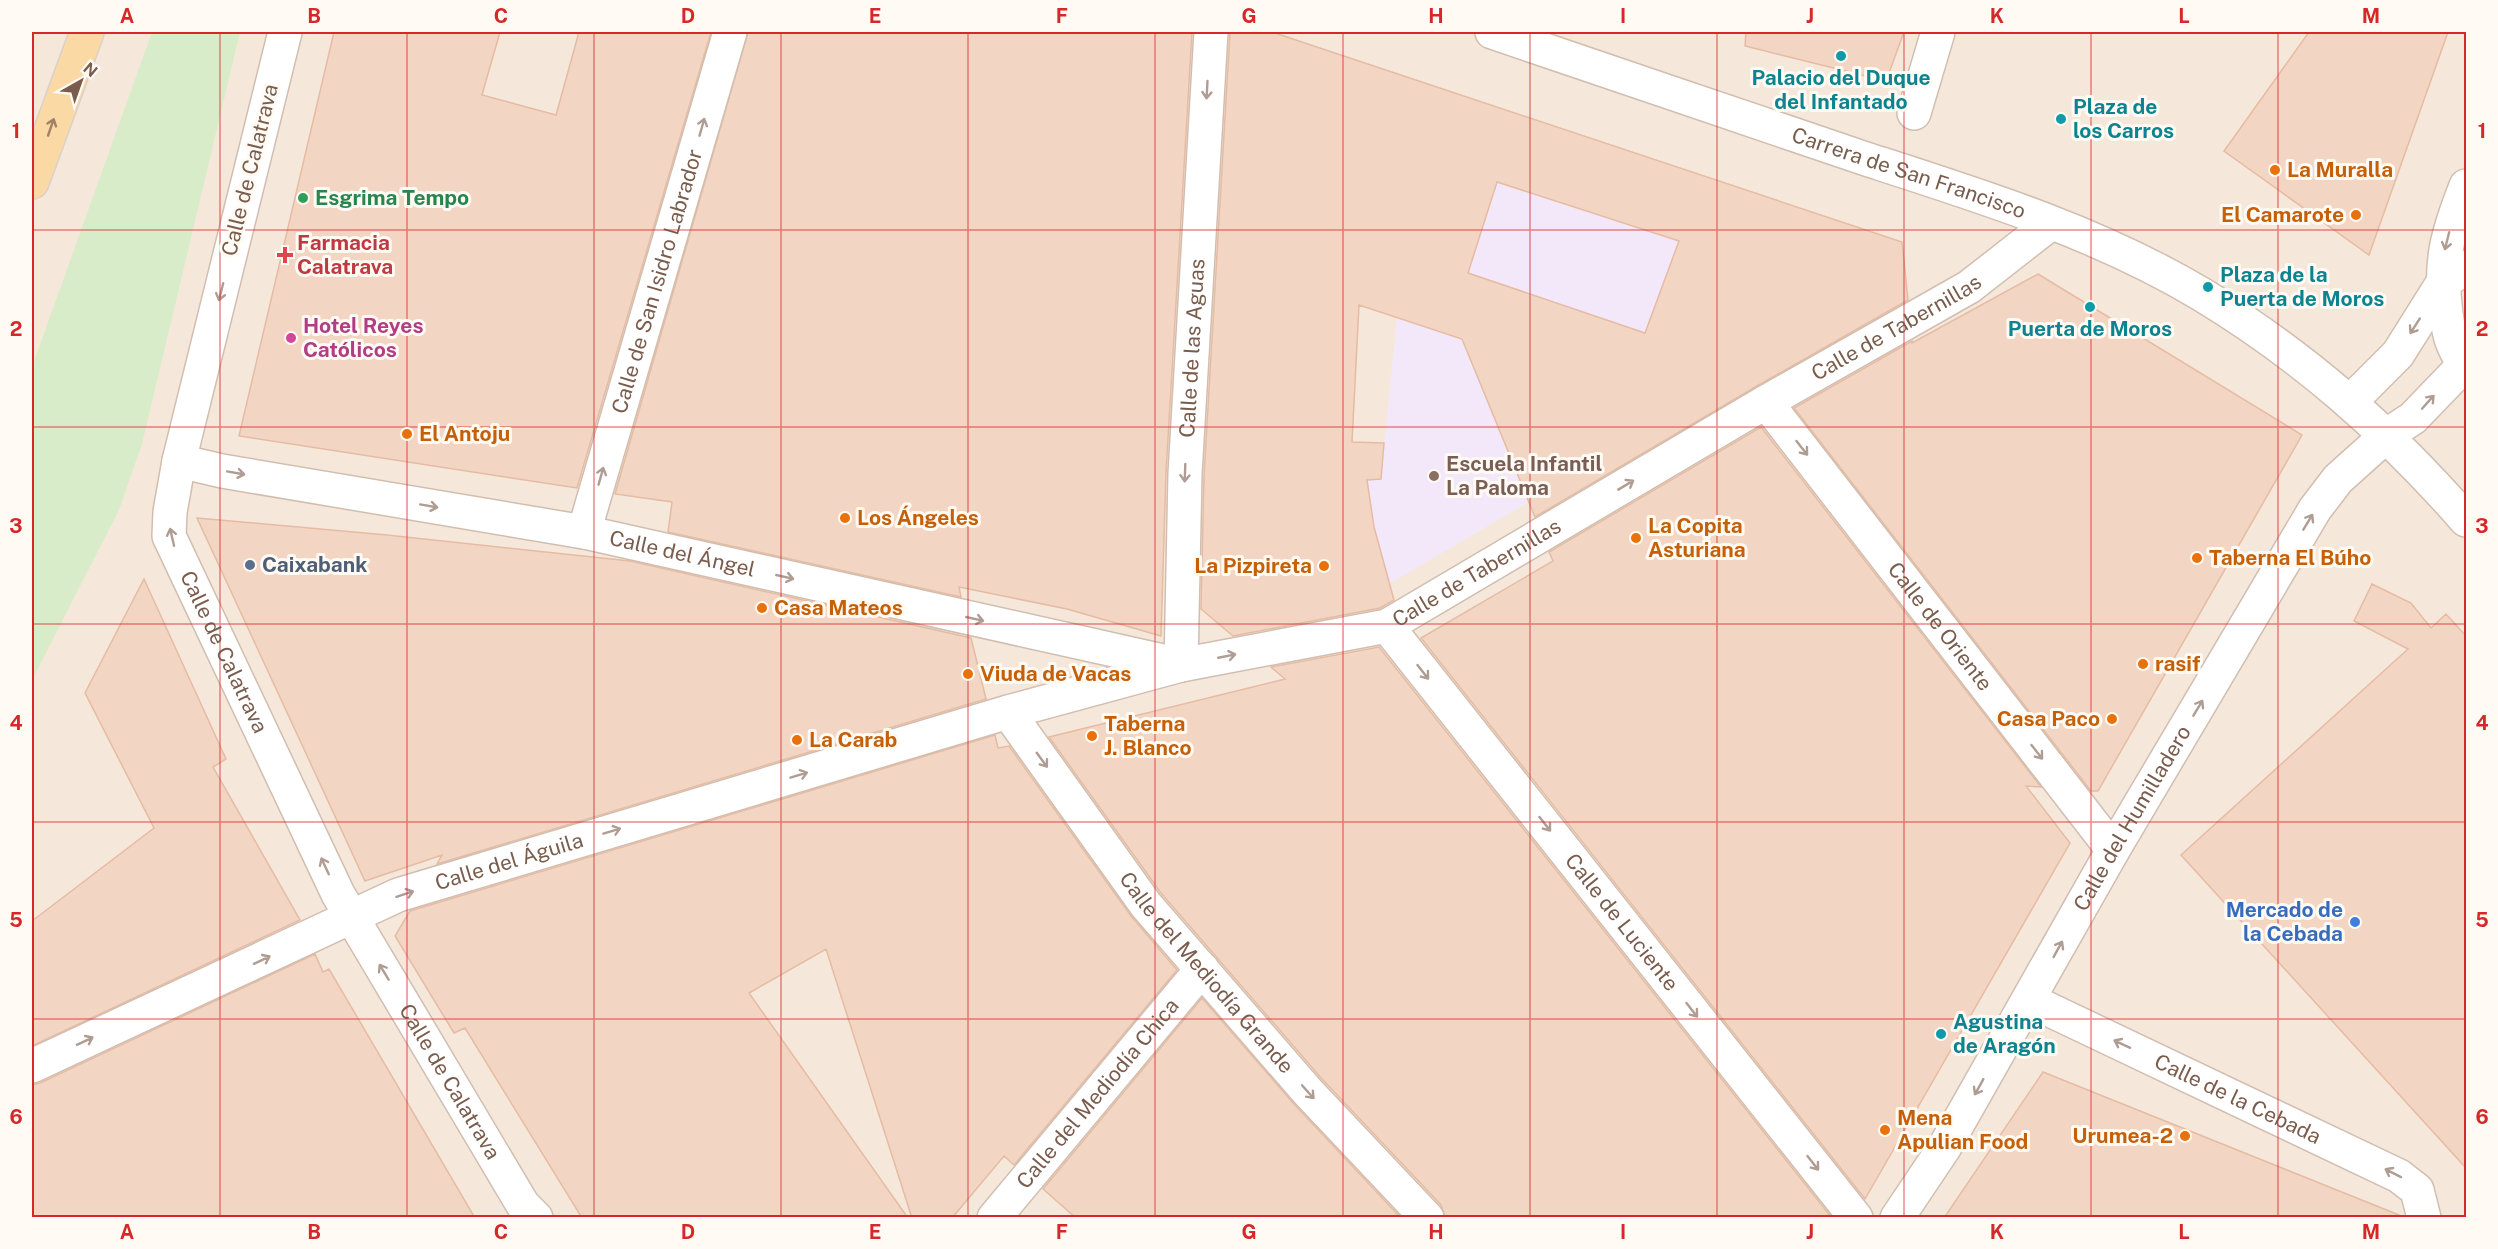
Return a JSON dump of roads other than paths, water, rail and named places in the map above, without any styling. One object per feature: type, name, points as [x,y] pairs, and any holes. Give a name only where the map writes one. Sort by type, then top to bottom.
[{"type":"main road","points":[[32,182],[87,32]]},
{"type":"street","name":"Calle de Calatrava","points":[[285,32],[179,460],[170,512],[169,536],[352,918],[523,1204],[536,1218]]},
{"type":"street","name":"Calle de San Isidro Labrador","points":[[584,532],[730,32]]},
{"type":"street","name":"Calle de las Aguas","points":[[1180,665],[1185,474],[1211,32]]},
{"type":"street","name":"Carrera de San Francisco","points":[[1492,32],[1983,197],[2051,223]]},
{"type":"street","points":[[1914,113],[1938,32]]},
{"type":"street","points":[[2466,186],[2451,223],[2444,253],[2454,275],[2450,338],[2466,364]]},
{"type":"street","name":"Calle de Tabernillas","points":[[1008,712],[1180,665],[1387,626],[1766,402],[1969,287],[2051,223]]},
{"type":"street","points":[[2051,223],[2100,242],[2199,293],[2296,358],[2350,401],[2387,435],[2466,520]]},
{"type":"street","points":[[2350,401],[2397,354],[2454,275]]},
{"type":"street","name":"Calle del Humilladero","points":[[1897,1218],[1944,1148],[2114,850],[2315,508],[2338,479],[2387,435],[2413,418],[2466,364]]},
{"type":"street","name":"Calle de Oriente","points":[[1766,402],[2114,850]]},
{"type":"street","name":"Calle del Ángel","points":[[179,460],[222,471],[584,532],[1180,665]]},
{"type":"street","name":"Calle de Luciente","points":[[1387,626],[1856,1218]]},
{"type":"street","name":"Calle del Águila","points":[[32,1066],[398,896],[1008,712]]},
{"type":"street","name":"Calle del Mediodía Grande","points":[[1008,712],[1146,905],[1308,1092],[1427,1218]]},
{"type":"street","name":"Calle del Mediodía Chica","points":[[994,1218],[1202,969]]},
{"type":"street","name":"Calle de la Cebada","points":[[2029,1000],[2399,1176],[2417,1190],[2424,1218]]},
{"type":"place","name":"Palacio del Duque del Infantado","points":[[1841,56]]},
{"type":"place","name":"Plaza de los Carros","points":[[2061,119]]},
{"type":"place","name":"La Muralla","points":[[2275,170]]},
{"type":"place","name":"Esgrima Tempo","points":[[303,198]]},
{"type":"place","name":"El Camarote","points":[[2356,215]]},
{"type":"place","name":"Farmacia Calatrava","points":[[285,255]]},
{"type":"place","name":"Plaza de la Puerta de Moros","points":[[2208,287]]},
{"type":"place","name":"Puerta de Moros","points":[[2090,307]]},
{"type":"place","name":"Hotel Reyes Católicos","points":[[291,338]]},
{"type":"place","name":"El Antoju","points":[[407,434]]},
{"type":"place","name":"Escuela Infantil La Paloma","points":[[1434,476]]},
{"type":"place","name":"Los Ángeles","points":[[845,518]]},
{"type":"place","name":"La Copita Asturiana","points":[[1636,538]]},
{"type":"place","name":"Taberna El Búho","points":[[2197,558]]},
{"type":"place","name":"Caixabank","points":[[250,565]]},
{"type":"place","name":"La Pizpireta","points":[[1324,566]]},
{"type":"place","name":"Casa Mateos","points":[[762,608]]},
{"type":"place","name":"rasif","points":[[2143,664]]},
{"type":"place","name":"Viuda de Vacas","points":[[968,674]]},
{"type":"place","name":"Casa Paco","points":[[2112,719]]},
{"type":"place","name":"Taberna J. Blanco","points":[[1092,736]]},
{"type":"place","name":"La Carab","points":[[797,740]]},
{"type":"place","name":"Mercado de la Cebada","points":[[2355,922]]},
{"type":"place","name":"Agustina de Aragón","points":[[1941,1034]]},
{"type":"place","name":"Mena Apulian Food","points":[[1885,1130]]},
{"type":"place","name":"Urumea-2","points":[[2185,1136]]}]
